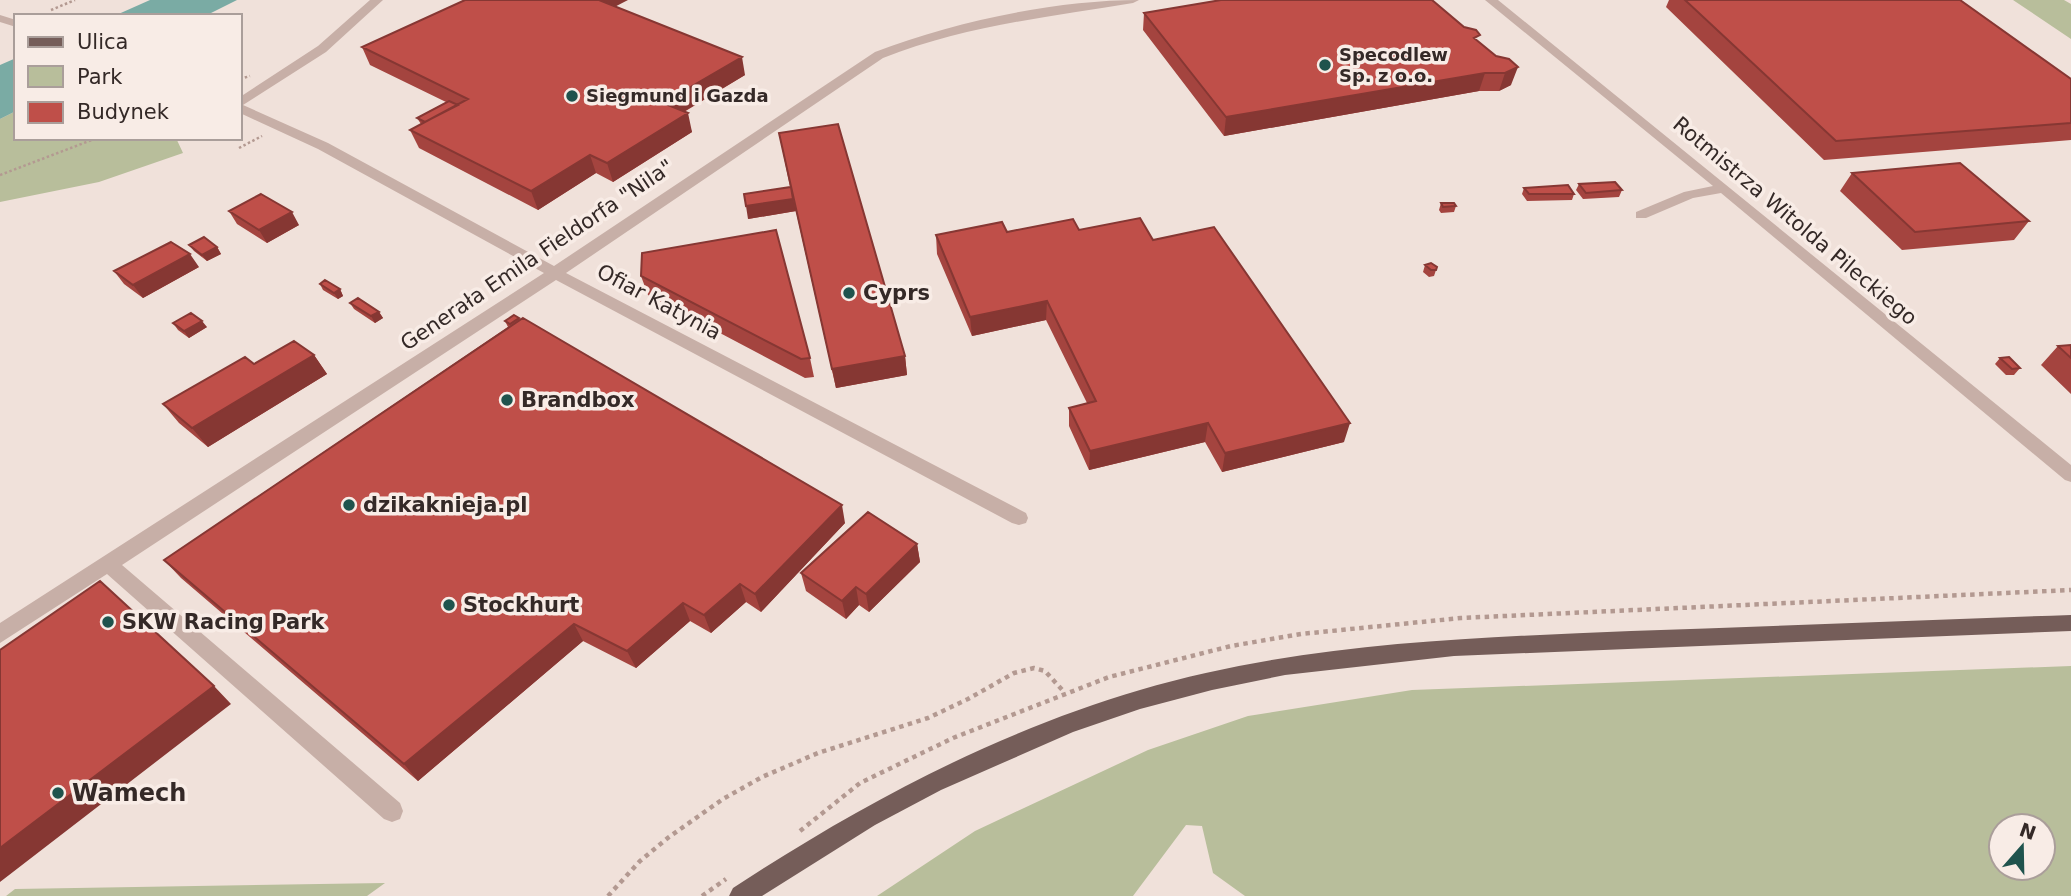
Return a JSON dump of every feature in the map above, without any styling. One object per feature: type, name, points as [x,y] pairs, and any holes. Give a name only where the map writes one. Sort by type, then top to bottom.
[{"type":"main road","points":[[741,896],[788,864],[893,801],[985,757],[1102,712],[1169,691],[1249,673],[1356,656],[1454,647],[2071,623]]},
{"type":"street","points":[[242,101],[322,49],[377,0]]},
{"type":"street","name":"Generała Emila Fieldorfa \"Nila\"","points":[[0,634],[555,272],[879,55],[908,42],[950,31],[1133,0]]},
{"type":"street","name":"Rotmistrza Witolda Pileckiego","points":[[1491,0],[1724,188],[2071,475]]},
{"type":"street","name":"Ofiar Katynia","points":[[242,109],[323,146],[1019,518]]},
{"type":"street","points":[[1641,215],[1689,195],[1724,188]]},
{"type":"street","points":[[108,564],[392,811]]},
{"type":"path","points":[[51,10],[75,0]]},
{"type":"path","points":[[0,175],[92,140]]},
{"type":"path","points":[[608,896],[650,851],[702,814],[740,789],[802,759],[925,719],[981,692],[1021,668],[1042,671],[1053,677],[1065,693]]},
{"type":"path","points":[[702,896],[723,880]]},
{"type":"green space","points":[[2013,0],[2064,0],[2071,4],[2071,39]]},
{"type":"green space","points":[[14,112],[14,140],[177,140],[183,153],[99,182],[0,202],[0,119]]},
{"type":"green space","points":[[2071,666],[2071,896],[1245,896],[1213,873],[1202,826],[1186,825],[1133,896],[877,896],[975,831],[1148,750],[1248,716],[1412,690]]},
{"type":"green space","points":[[385,883],[367,896],[6,896],[15,889]]},
{"type":"water","points":[[150,0],[237,0],[209,14],[118,14]]},
{"type":"water","points":[[14,59],[14,112],[0,119],[0,65]]},
{"type":"building","name":"Siegmund i Gazda","points":[[465,0],[599,0],[742,57],[663,103],[688,113],[607,163],[590,155],[531,191],[410,130],[468,99],[362,47]]},
{"type":"building","name":"Specodlew Sp. z o.o.","points":[[1221,0],[1432,0],[1464,27],[1476,30],[1480,35],[1474,38],[1496,56],[1509,59],[1518,67],[1505,73],[1485,73],[1226,117],[1144,13]]},
{"type":"building","points":[[1685,0],[1960,0],[2071,79],[2071,123],[1836,141]]},
{"type":"building","points":[[449,101],[458,105],[425,122],[417,118]]},
{"type":"building","name":"Cyprs","points":[[838,124],[905,356],[832,369],[779,133]]},
{"type":"building","points":[[1960,163],[2029,221],[1915,232],[1852,173]]},
{"type":"building","points":[[1615,182],[1622,190],[1586,193],[1579,184]]},
{"type":"building","points":[[1568,185],[1574,194],[1529,194],[1524,188]]},
{"type":"building","points":[[791,187],[793,199],[746,206],[744,194]]},
{"type":"building","points":[[261,194],[292,212],[259,230],[229,211]]},
{"type":"building","points":[[1441,203],[1454,203],[1456,206],[1443,207]]},
{"type":"building","points":[[1140,218],[1153,240],[1214,227],[1350,423],[1225,453],[1208,423],[1090,451],[1069,408],[1096,401],[1047,301],[970,317],[936,235],[1002,222],[1007,232],[1073,219],[1079,230]]},
{"type":"building","points":[[776,230],[810,358],[801,359],[641,276],[642,253]]},
{"type":"building","points":[[204,237],[217,247],[202,255],[189,245]]},
{"type":"building","points":[[171,242],[190,254],[133,285],[114,271]]},
{"type":"building","points":[[1431,263],[1437,267],[1436,270],[1425,265]]},
{"type":"building","points":[[325,280],[340,289],[334,293],[320,284]]},
{"type":"building","points":[[358,298],[379,312],[371,316],[350,303]]},
{"type":"building","points":[[191,313],[202,321],[184,331],[173,323]]},
{"type":"building","points":[[514,315],[519,318],[510,324],[505,321]]},
{"type":"building","points":[[523,318],[842,505],[755,594],[740,584],[704,615],[683,603],[627,651],[574,624],[404,764],[164,560]]},
{"type":"building","points":[[294,341],[314,355],[192,428],[163,404],[245,357],[254,364]]},
{"type":"building","points":[[2071,345],[2071,358],[2058,346]]},
{"type":"building","points":[[2009,357],[2020,368],[2012,369],[2000,358]]},
{"type":"building","points":[[868,512],[917,544],[866,594],[856,587],[842,601],[801,573]]},
{"type":"building","name":"Wamech","points":[[100,581],[214,686],[0,848],[0,650]]},
{"type":"place","name":"Specodlew Sp. z o.o.","points":[[1325,65]]},
{"type":"place","name":"Siegmund i Gazda","points":[[572,96]]},
{"type":"place","name":"Cyprs","points":[[849,293]]},
{"type":"place","name":"Brandbox","points":[[507,400]]},
{"type":"place","name":"dzikaknieja.pl","points":[[349,505]]},
{"type":"place","name":"Stockhurt","points":[[449,605]]},
{"type":"place","name":"SKW Racing Park","points":[[108,622]]},
{"type":"place","name":"Wamech","points":[[58,793]]}]
